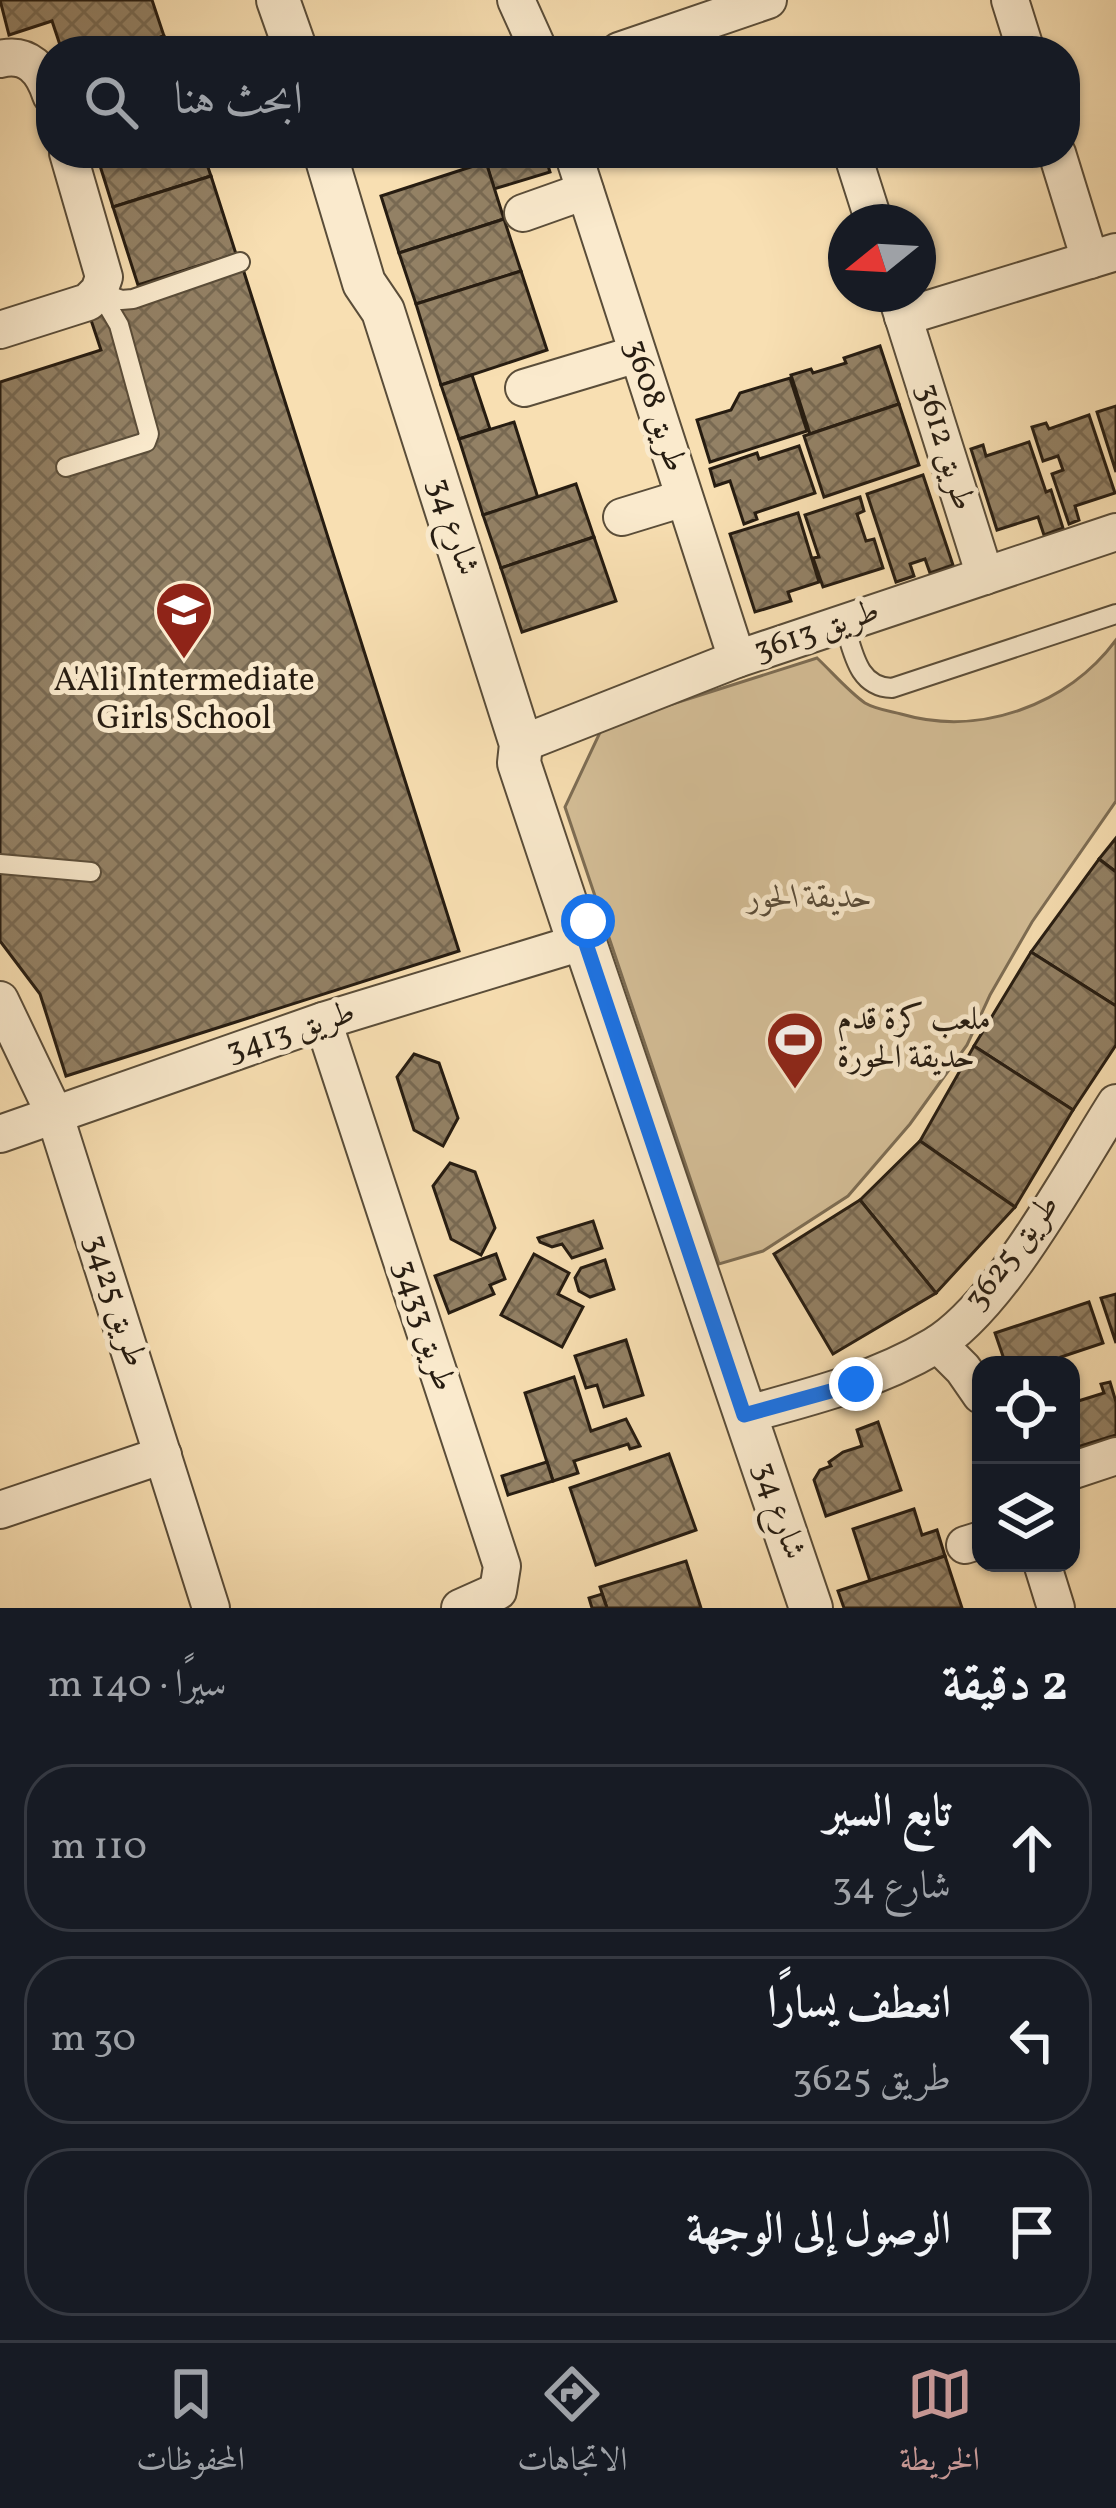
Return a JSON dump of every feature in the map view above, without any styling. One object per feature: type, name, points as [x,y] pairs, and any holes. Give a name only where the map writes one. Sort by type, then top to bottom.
[{"type":"street","points":[[278,0],[291,36]]},
{"type":"street","points":[[517,0],[533,36]]},
{"type":"street","points":[[663,36],[768,0]]},
{"type":"street","points":[[1010,0],[1021,36]]},
{"type":"street","points":[[0,59],[28,61],[36,68]]},
{"type":"street","points":[[0,330],[88,302],[99,291],[104,277],[72,168]]},
{"type":"street","name":"شارع 34","points":[[330,168],[368,294],[383,310],[521,744],[540,765],[586,912],[584,939],[811,1608]]},
{"type":"street","name":"شارع 34","points":[[344,168],[387,289],[383,310]]},
{"type":"street","name":"طريق 3608","points":[[578,168],[737,659]]},
{"type":"street","points":[[857,168],[868,204]]},
{"type":"street","name":"طريق 3612","points":[[936,297],[1103,256],[1065,168]]},
{"type":"street","points":[[524,213],[585,191]]},
{"type":"street","name":"طريق 3612","points":[[902,312],[985,576]]},
{"type":"street","points":[[524,388],[637,354]]},
{"type":"street","points":[[622,518],[684,498]]},
{"type":"street","name":"طريق 3613","points":[[521,744],[737,659],[1116,532]]},
{"type":"street","name":"طريق 3413","points":[[0,1134],[323,1021],[584,939]]},
{"type":"street","name":"طريق 3425","points":[[0,1000],[54,1113],[211,1608]]},
{"type":"street","name":"طريق 3433","points":[[323,1021],[502,1566],[498,1591],[460,1608]]},
{"type":"street","name":"طريق 3625","points":[[744,1415],[856,1384],[938,1344],[981,1303],[1019,1256],[1116,1103]]},
{"type":"street","points":[[938,1344],[972,1384]]},
{"type":"street","points":[[0,1510],[163,1455]]},
{"type":"street","points":[[1080,1468],[1116,1456]]},
{"type":"street","points":[[1045,1572],[1056,1608]]},
{"type":"lane","points":[[99,291],[121,300],[133,299],[240,262]]},
{"type":"lane","points":[[66,467],[146,442],[149,434],[119,325],[99,291]]},
{"type":"lane","points":[[844,623],[864,677],[892,688],[1116,614]]},
{"type":"lane","points":[[0,864],[92,872]]},
{"type":"green space","name":"حديقة الحور","points":[[1116,640],[1116,801],[1032,922],[967,1045],[910,1124],[848,1196],[763,1251],[719,1264],[565,807],[603,726],[817,658],[873,707],[931,720],[991,718],[1048,698],[1096,663]]},
{"type":"building","points":[[0,0],[152,0],[164,36],[57,36],[52,21],[9,35]]},
{"type":"building","points":[[101,168],[208,168],[211,176],[113,207]]},
{"type":"building","points":[[467,168],[488,168],[504,219],[399,253],[381,196]]},
{"type":"building","points":[[488,168],[549,168],[550,172],[494,189]]},
{"type":"building","points":[[211,176],[236,254],[138,285],[113,207]]},
{"type":"building","points":[[504,219],[521,271],[416,304],[399,253]]},
{"type":"building","name":"A'Ali Intermediate Girls School","points":[[243,269],[459,951],[66,1076],[40,994],[0,941],[0,382],[101,350],[90,317]]},
{"type":"building","points":[[521,271],[547,350],[441,385],[416,304]]},
{"type":"building","points":[[880,346],[899,404],[810,434],[791,375],[846,363],[844,358]]},
{"type":"building","points":[[472,375],[490,429],[459,439],[441,385]]},
{"type":"building","points":[[790,378],[807,431],[710,462],[697,420],[731,410],[740,393]]},
{"type":"building","points":[[899,404],[919,465],[824,497],[804,436]]},
{"type":"building","points":[[1116,406],[1116,472],[1097,412]]},
{"type":"building","points":[[1089,415],[1115,493],[1075,506],[1079,520],[1069,524],[1052,474],[1063,470],[1058,456],[1043,461],[1032,427],[1046,423],[1049,429]]},
{"type":"building","points":[[514,422],[538,498],[483,515],[459,439]]},
{"type":"building","points":[[1029,442],[1063,528],[1044,535],[1038,517],[997,530],[971,449],[983,445],[986,456]]},
{"type":"building","points":[[799,446],[815,493],[755,513],[757,519],[744,524],[730,481],[715,486],[710,469],[757,453],[759,459]]},
{"type":"building","points":[[923,475],[953,565],[930,573],[925,559],[910,564],[914,576],[896,582],[867,494]]},
{"type":"building","points":[[576,484],[594,537],[501,568],[483,515]]},
{"type":"building","points":[[860,497],[864,511],[857,514],[866,541],[874,539],[883,568],[823,587],[805,515]]},
{"type":"building","points":[[798,513],[819,582],[788,592],[791,601],[755,612],[730,534]]},
{"type":"building","points":[[594,537],[616,601],[522,632],[501,568]]},
{"type":"building","points":[[1116,838],[1116,872],[1099,859]]},
{"type":"building","points":[[1099,859],[1116,872],[1116,1006],[1031,952]]},
{"type":"building","points":[[1031,952],[1116,1006],[1116,1045],[1073,1110],[974,1046]]},
{"type":"building","points":[[974,1046],[1073,1110],[1015,1207],[920,1141]]},
{"type":"building","points":[[414,1054],[439,1063],[458,1118],[443,1146],[414,1130],[397,1077]]},
{"type":"building","points":[[920,1141],[1015,1207],[936,1293],[860,1200]]},
{"type":"building","points":[[450,1163],[475,1172],[495,1228],[481,1255],[451,1239],[433,1186]]},
{"type":"building","points":[[860,1200],[936,1293],[833,1354],[774,1254]]},
{"type":"building","points":[[593,1221],[602,1248],[572,1258],[562,1244],[552,1247],[538,1238]]},
{"type":"building","points":[[496,1254],[505,1279],[490,1285],[494,1294],[449,1313],[435,1276]]},
{"type":"building","points":[[534,1254],[569,1273],[558,1294],[583,1307],[562,1347],[501,1315]]},
{"type":"building","points":[[605,1260],[614,1289],[590,1297],[579,1291],[575,1278],[581,1268]]},
{"type":"building","points":[[1116,1294],[1116,1343],[1101,1298]]},
{"type":"building","points":[[1089,1302],[1103,1343],[1064,1356],[1003,1356],[995,1333]]},
{"type":"building","points":[[626,1340],[643,1395],[604,1407],[597,1385],[586,1388],[575,1356]]},
{"type":"building","points":[[574,1377],[591,1431],[626,1419],[640,1446],[630,1449],[628,1444],[574,1461],[578,1473],[553,1481],[525,1393]]},
{"type":"building","points":[[1110,1382],[1116,1402],[1116,1435],[1080,1446],[1080,1400],[1104,1393],[1101,1384]]},
{"type":"building","points":[[878,1422],[901,1490],[826,1516],[814,1480],[843,1452],[862,1446],[857,1430]]},
{"type":"building","points":[[669,1454],[696,1530],[596,1565],[570,1488]]},
{"type":"building","points":[[547,1462],[553,1481],[508,1495],[502,1476]]},
{"type":"building","points":[[914,1509],[922,1535],[937,1530],[945,1556],[870,1581],[853,1529]]},
{"type":"building","points":[[945,1556],[962,1608],[844,1608],[838,1591]]},
{"type":"building","points":[[686,1561],[701,1608],[607,1608],[600,1587]]},
{"type":"building","points":[[602,1594],[607,1608],[592,1608],[589,1598]]},
{"type":"place","name":"A'Ali Intermediate Girls School","points":[[184,661]]},
{"type":"place","name":"ملعب كرة قدم حديقة الحورة","points":[[795,1091]]},
{"type":"route","points":[[588,921],[585,941],[744,1415],[856,1384]]}]
